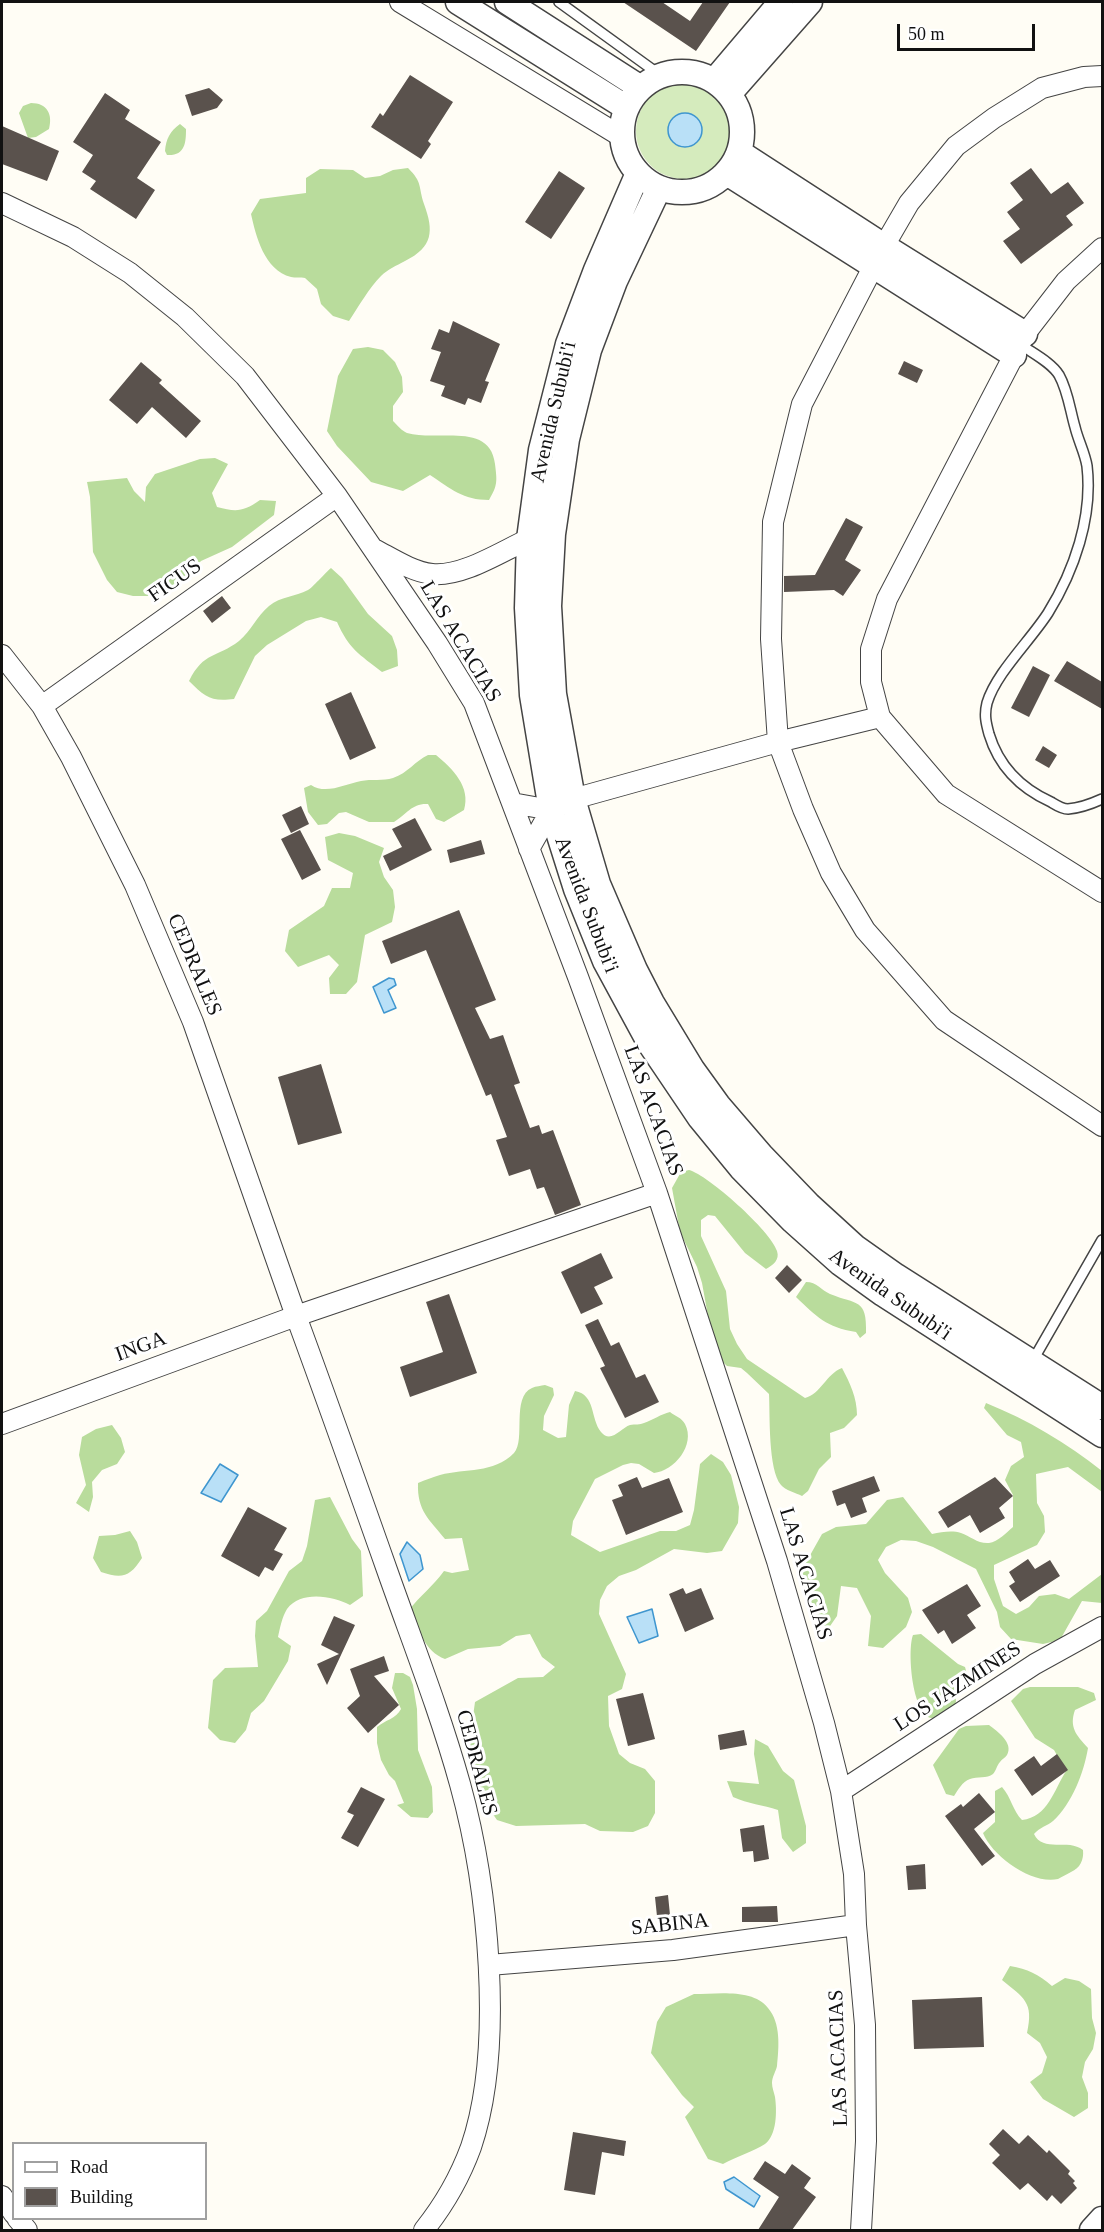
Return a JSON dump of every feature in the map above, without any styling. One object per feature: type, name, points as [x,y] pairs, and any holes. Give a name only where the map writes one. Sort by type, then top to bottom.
[{"type":"street","points":[[400,2],[622,137]]},
{"type":"street","points":[[458,2],[627,108]]},
{"type":"street","points":[[507,2],[651,81]]},
{"type":"street","points":[[722,88],[781,2]]},
{"type":"street","points":[[722,88],[810,2]]},
{"type":"street","points":[[676,72],[696,74],[722,88],[739,112],[743,132],[739,152],[727,173],[712,184],[695,191],[677,192],[659,188],[638,173],[628,159],[622,137],[622,125],[627,108],[651,81],[676,72]]},
{"type":"street","points":[[1102,76],[1084,77],[1042,88],[993,118],[956,146],[909,203],[802,404],[773,522],[771,639],[778,742],[802,809],[831,873],[866,930],[944,1020],[1102,1126]]},
{"type":"street","points":[[739,152],[879,257]]},
{"type":"street","name":"Avenida Sububi'i","points":[[638,173],[596,270],[568,344],[541,450],[529,539],[527,608],[532,695],[551,810],[576,889],[605,961],[631,1013],[686,1099],[741,1168],[793,1221],[840,1263],[883,1294],[1102,1435]]},
{"type":"street","points":[[727,173],[879,257],[1020,344]]},
{"type":"street","name":"Avenida Sububi'i","points":[[659,188],[615,281],[589,350],[567,439],[553,534],[549,606],[554,694],[573,798],[598,884],[635,970],[668,1031],[718,1106],[809,1205],[855,1246],[896,1276],[1102,1407]]},
{"type":"street","name":"LAS ACACIAS","points":[[2,203],[73,237],[121,267],[185,317],[245,376],[337,496],[437,643],[474,703],[657,1193],[780,1572],[810,1670],[841,1791],[854,1874],[865,2025],[866,2141],[861,2230]]},
{"type":"street","points":[[1102,248],[1065,281],[1020,344],[887,599],[871,649],[871,682],[880,717],[946,794],[1102,892]]},
{"type":"street","name":"FICUS","points":[[42,706],[337,496]]},
{"type":"street","points":[[373,549],[404,565],[432,574],[458,572],[529,539],[553,534]]},
{"type":"street","name":"CEDRALES","points":[[2,655],[42,706],[71,757],[135,885],[193,1022],[435,1705],[460,1786],[477,1866],[489,1965],[488,2051],[483,2099],[471,2147],[448,2197],[424,2230]]},
{"type":"street","points":[[529,849],[551,810],[573,798],[778,742],[880,717]]},
{"type":"street","points":[[512,803],[551,810]]},
{"type":"street","points":[[296,1316],[657,1193]]},
{"type":"street","name":"INGA","points":[[2,1424],[296,1316]]},
{"type":"street","name":"LOS JAZMINES","points":[[841,1791],[1035,1664],[1102,1626]]},
{"type":"street","name":"SABINA","points":[[489,1965],[673,1950],[856,1925]]},
{"type":"street","points":[[2,2196],[12,2211]]},
{"type":"street","points":[[1092,2230],[1102,2219]]},
{"type":"lane","points":[[559,2],[651,81]]},
{"type":"lane","points":[[1020,344],[1052,367],[1065,387],[1086,464],[1086,512],[1068,576],[1048,613],[995,683],[987,703],[985,719],[995,752],[1003,765],[1012,777],[1041,798],[1066,809],[1087,806],[1102,799]]},
{"type":"lane","points":[[1032,1362],[1102,1240]]},
{"type":"green space","points":[[684,83],[702,87],[718,97],[728,113],[732,131],[728,149],[718,165],[702,175],[684,179],[666,175],[650,165],[640,149],[636,131],[640,113],[650,97],[666,87]]},
{"type":"green space","points":[[31,103],[41,105],[48,110],[50,124],[49,129],[36,137],[28,138],[19,113],[23,106]]},
{"type":"green space","points":[[180,124],[186,129],[183,148],[178,153],[167,155],[165,151],[168,139],[171,132]]},
{"type":"green space","points":[[408,168],[416,177],[419,185],[429,222],[429,237],[426,244],[414,256],[389,269],[381,276],[349,321],[333,316],[321,304],[317,289],[305,278],[291,277],[282,273],[268,260],[259,242],[251,214],[260,199],[306,193],[306,178],[320,169],[353,170],[365,178]]},
{"type":"green space","points":[[368,347],[383,350],[395,362],[402,377],[403,392],[393,406],[393,421],[401,429],[407,433],[419,435],[473,438],[483,442],[491,451],[496,479],[489,500],[464,496],[430,475],[403,491],[371,482],[337,446],[327,431],[338,376],[353,349]]},
{"type":"green space","points":[[215,458],[228,464],[212,493],[217,507],[239,510],[260,500],[276,501],[274,515],[232,547],[201,561],[180,584],[166,592],[151,596],[133,596],[117,592],[107,580],[93,552],[87,482],[127,478],[134,491],[145,502],[146,487],[155,474],[200,459]]},
{"type":"green space","points":[[331,568],[342,578],[368,614],[392,636],[397,650],[398,666],[382,672],[350,645],[337,622],[321,617],[306,621],[267,645],[255,656],[234,699],[220,700],[209,697],[189,681],[200,664],[239,641],[269,606],[278,600],[308,590]]},
{"type":"green space","points":[[428,755],[436,755],[449,766],[463,786],[465,794],[464,810],[444,822],[436,819],[428,804],[414,807],[394,822],[369,822],[346,812],[339,813],[327,824],[318,825],[308,812],[304,788],[311,785],[329,789],[361,781],[393,778]]},
{"type":"green space","points":[[339,833],[355,836],[384,848],[379,862],[384,877],[393,890],[395,907],[392,922],[365,935],[357,982],[346,994],[330,994],[329,978],[339,965],[329,955],[298,967],[285,951],[289,930],[324,906],[332,888],[350,888],[353,873],[328,860],[325,837]]},
{"type":"green space","points":[[689,1170],[710,1182],[752,1218],[772,1242],[778,1254],[777,1260],[766,1269],[745,1253],[715,1216],[708,1215],[701,1220],[701,1236],[726,1291],[730,1329],[747,1359],[805,1398],[811,1396],[842,1368],[848,1379],[856,1403],[857,1415],[844,1428],[830,1433],[831,1457],[819,1469],[808,1491],[802,1496],[783,1487],[777,1478],[772,1455],[769,1394],[741,1368],[727,1366],[722,1361],[710,1327],[697,1267],[680,1232],[672,1188],[681,1172]]},
{"type":"green space","points":[[806,1282],[813,1283],[830,1294],[858,1304],[865,1314],[866,1333],[860,1338],[856,1332],[829,1324],[810,1310],[796,1297]]},
{"type":"green space","points":[[545,1385],[553,1388],[554,1395],[544,1416],[543,1430],[558,1438],[566,1437],[569,1405],[575,1391],[582,1393],[590,1402],[598,1426],[605,1435],[612,1436],[630,1425],[642,1424],[670,1412],[684,1422],[688,1432],[688,1440],[681,1456],[662,1471],[654,1473],[639,1464],[631,1463],[595,1479],[573,1521],[571,1535],[600,1552],[660,1531],[676,1531],[690,1525],[700,1464],[711,1454],[723,1462],[731,1475],[739,1507],[738,1523],[722,1551],[707,1553],[674,1549],[636,1570],[619,1576],[607,1586],[600,1600],[599,1614],[626,1674],[622,1689],[608,1696],[609,1726],[619,1754],[630,1763],[645,1769],[655,1781],[655,1813],[648,1826],[633,1832],[600,1831],[585,1824],[516,1826],[497,1820],[488,1807],[470,1762],[475,1702],[518,1678],[543,1677],[555,1667],[542,1657],[530,1634],[516,1636],[500,1646],[468,1649],[445,1659],[438,1656],[427,1645],[409,1610],[444,1571],[452,1573],[469,1570],[462,1538],[445,1539],[429,1520],[422,1508],[418,1483],[440,1475],[488,1467],[506,1460],[517,1447],[522,1400],[526,1393],[534,1387]]},
{"type":"green space","points":[[986,1403],[1047,1433],[1102,1471],[1102,1492],[1068,1467],[1036,1474],[1037,1503],[1044,1516],[1045,1532],[1037,1545],[994,1565],[994,1579],[1003,1606],[1016,1614],[1029,1607],[1039,1596],[1055,1594],[1069,1599],[1102,1574],[1102,1603],[1082,1601],[1060,1640],[1043,1644],[1011,1639],[1000,1627],[997,1612],[976,1569],[933,1547],[916,1541],[901,1540],[886,1547],[878,1560],[885,1573],[908,1598],[912,1612],[906,1627],[883,1648],[868,1646],[871,1616],[857,1588],[841,1586],[837,1616],[828,1629],[817,1619],[799,1575],[822,1534],[836,1527],[866,1524],[887,1500],[903,1497],[932,1534],[958,1532],[989,1543],[999,1539],[1013,1527],[1013,1495],[1005,1480],[1011,1466],[1024,1457],[1021,1442],[1007,1435],[984,1408]]},
{"type":"green space","points":[[112,1425],[121,1438],[125,1452],[117,1464],[102,1470],[92,1482],[93,1497],[89,1512],[76,1503],[86,1485],[79,1455],[82,1437],[96,1429]]},
{"type":"green space","points":[[330,1497],[352,1539],[361,1551],[363,1596],[350,1605],[326,1597],[309,1597],[300,1599],[287,1609],[278,1637],[291,1646],[288,1661],[264,1701],[251,1713],[246,1730],[235,1743],[220,1740],[208,1728],[213,1680],[225,1668],[258,1667],[256,1621],[267,1611],[289,1571],[302,1561],[315,1500]]},
{"type":"green space","points":[[130,1531],[137,1542],[142,1558],[138,1564],[125,1575],[101,1572],[93,1558],[99,1536]]},
{"type":"green space","points":[[921,1634],[958,1664],[965,1667],[967,1674],[955,1685],[956,1702],[953,1709],[937,1718],[931,1718],[925,1714],[915,1694],[911,1667],[911,1643],[913,1635]]},
{"type":"green space","points":[[395,1673],[403,1673],[410,1677],[413,1685],[417,1709],[418,1750],[432,1787],[433,1812],[428,1818],[411,1817],[397,1805],[404,1803],[395,1781],[381,1760],[377,1743],[377,1727],[401,1709],[392,1688]]},
{"type":"green space","points":[[1078,1687],[1094,1693],[1096,1700],[1075,1710],[1073,1716],[1073,1726],[1088,1748],[1076,1787],[1060,1814],[1034,1834],[1043,1843],[1070,1845],[1083,1850],[1079,1866],[1058,1879],[1037,1878],[1014,1867],[995,1851],[983,1833],[995,1822],[995,1791],[1002,1787],[1022,1820],[1031,1818],[1044,1808],[1066,1771],[1054,1750],[1035,1738],[1011,1701],[1023,1689]]},
{"type":"green space","points":[[989,1725],[1006,1742],[1009,1751],[1007,1755],[993,1774],[967,1780],[954,1796],[946,1794],[933,1765],[959,1729],[966,1726]]},
{"type":"green space","points":[[755,1739],[768,1746],[783,1771],[794,1780],[806,1826],[806,1843],[793,1852],[782,1838],[778,1810],[733,1797],[727,1781],[759,1784],[754,1754]]},
{"type":"green space","points":[[1010,1966],[1032,1973],[1052,1986],[1065,1978],[1079,1981],[1091,1989],[1092,2018],[1096,2033],[1093,2049],[1085,2062],[1082,2077],[1088,2093],[1088,2108],[1074,2117],[1043,2099],[1030,2082],[1042,2073],[1047,2057],[1040,2043],[1027,2033],[1028,2007],[1021,1997],[1002,1980]]},
{"type":"green space","points":[[734,1993],[753,1997],[768,2008],[777,2028],[778,2059],[772,2083],[776,2116],[772,2135],[761,2147],[723,2164],[708,2159],[685,2117],[694,2107],[682,2095],[651,2053],[657,2022],[666,2007],[694,1994]]},
{"type":"water","points":[[685,113],[697,118],[702,130],[697,142],[685,147],[673,142],[668,130],[673,118]]},
{"type":"water","points":[[389,978],[394,979],[396,985],[388,990],[396,1008],[384,1013],[373,987]]},
{"type":"water","points":[[220,1464],[238,1475],[221,1502],[201,1493]]},
{"type":"water","points":[[407,1542],[420,1555],[423,1569],[409,1581],[400,1554]]},
{"type":"water","points":[[652,1609],[658,1636],[639,1643],[627,1617]]},
{"type":"water","points":[[734,2177],[760,2196],[754,2207],[726,2189],[724,2182]]},
{"type":"building","points":[[623,2],[662,2],[690,21],[703,2],[730,2],[696,51]]},
{"type":"building","points":[[410,75],[453,102],[428,141],[431,144],[421,159],[371,127],[380,113],[383,116]]},
{"type":"building","points":[[209,88],[223,100],[217,108],[192,116],[185,95]]},
{"type":"building","points":[[105,93],[130,110],[125,119],[161,142],[137,178],[155,190],[136,219],[90,189],[96,181],[82,172],[93,155],[73,142]]},
{"type":"building","points":[[2,126],[59,151],[47,181],[2,164]]},
{"type":"building","points":[[1031,168],[1051,194],[1068,182],[1084,203],[1066,216],[1073,225],[1021,264],[1003,241],[1020,229],[1007,212],[1023,200],[1010,183]]},
{"type":"building","points":[[559,171],[585,188],[551,239],[525,222]]},
{"type":"building","points":[[453,321],[500,344],[485,381],[489,382],[481,403],[468,398],[465,405],[441,396],[445,386],[430,381],[441,352],[431,349],[439,329],[449,333]]},
{"type":"building","points":[[904,361],[923,370],[917,383],[898,374]]},
{"type":"building","points":[[141,362],[162,380],[159,383],[201,421],[186,438],[152,407],[137,424],[109,400]]},
{"type":"building","points":[[846,518],[863,527],[845,560],[861,570],[843,596],[834,590],[784,592],[784,576],[815,575]]},
{"type":"building","points":[[222,596],[231,608],[212,623],[203,611]]},
{"type":"building","points":[[1067,661],[1102,682],[1102,709],[1054,681]]},
{"type":"building","points":[[1033,666],[1050,675],[1029,717],[1011,708]]},
{"type":"building","points":[[351,692],[376,748],[350,760],[325,704]]},
{"type":"building","points":[[1043,746],[1057,755],[1049,768],[1035,760]]},
{"type":"building","points":[[301,806],[309,824],[291,833],[282,815]]},
{"type":"building","points":[[415,818],[432,850],[390,871],[383,856],[402,847],[392,829]]},
{"type":"building","points":[[300,830],[321,870],[302,880],[281,839]]},
{"type":"building","points":[[481,840],[485,854],[450,863],[447,850]]},
{"type":"building","points":[[459,910],[496,1000],[475,1008],[490,1039],[503,1035],[520,1083],[514,1085],[530,1128],[539,1125],[542,1134],[553,1130],[581,1205],[555,1215],[544,1187],[537,1189],[530,1169],[509,1176],[496,1140],[507,1137],[491,1094],[486,1096],[426,950],[391,964],[382,941]]},
{"type":"building","points":[[321,1064],[342,1133],[298,1145],[278,1077]]},
{"type":"building","points":[[601,1253],[613,1278],[594,1287],[603,1304],[581,1314],[561,1272]]},
{"type":"building","points":[[787,1265],[802,1280],[789,1293],[775,1278]]},
{"type":"building","points":[[449,1294],[477,1373],[410,1397],[400,1367],[443,1352],[426,1302]]},
{"type":"building","points":[[598,1319],[611,1346],[619,1342],[636,1378],[645,1374],[659,1402],[625,1418],[600,1368],[605,1366],[585,1325]]},
{"type":"building","points":[[874,1476],[880,1491],[862,1498],[867,1512],[851,1518],[845,1503],[837,1506],[832,1491]]},
{"type":"building","points":[[637,1477],[642,1488],[669,1478],[683,1512],[626,1535],[612,1500],[623,1496],[618,1485]]},
{"type":"building","points":[[995,1477],[1013,1496],[999,1508],[1005,1518],[980,1533],[970,1515],[948,1528],[938,1512]]},
{"type":"building","points":[[248,1507],[287,1528],[274,1550],[283,1554],[273,1571],[265,1567],[259,1577],[221,1556]]},
{"type":"building","points":[[1028,1559],[1035,1569],[1050,1560],[1060,1576],[1020,1602],[1009,1586],[1015,1582],[1009,1572]]},
{"type":"building","points":[[967,1584],[981,1606],[967,1615],[976,1628],[952,1644],[944,1630],[938,1634],[922,1610]]},
{"type":"building","points":[[683,1588],[686,1594],[701,1588],[714,1619],[685,1632],[669,1594]]},
{"type":"building","points":[[334,1616],[355,1625],[327,1685],[317,1664],[339,1654],[321,1645]]},
{"type":"building","points":[[384,1656],[389,1671],[374,1676],[399,1705],[368,1733],[347,1708],[360,1696],[350,1669]]},
{"type":"building","points":[[643,1693],[655,1739],[628,1746],[616,1699]]},
{"type":"building","points":[[744,1730],[747,1745],[720,1750],[718,1735]]},
{"type":"building","points":[[1057,1754],[1068,1770],[1032,1796],[1014,1770],[1034,1756],[1041,1766]]},
{"type":"building","points":[[361,1787],[385,1799],[358,1847],[341,1838],[354,1815],[347,1812]]},
{"type":"building","points":[[979,1793],[995,1812],[974,1829],[995,1856],[982,1866],[945,1816],[961,1804],[963,1807]]},
{"type":"building","points":[[764,1825],[769,1859],[754,1862],[753,1851],[743,1852],[740,1829]]},
{"type":"building","points":[[925,1864],[926,1889],[908,1890],[906,1866]]},
{"type":"building","points":[[668,1895],[671,1925],[658,1926],[655,1897]]},
{"type":"building","points":[[777,1906],[778,1922],[742,1922],[742,1907]]},
{"type":"building","points":[[982,1997],[984,2047],[914,2049],[912,2000]]},
{"type":"building","points":[[1003,2129],[1019,2144],[1028,2135],[1047,2153],[1049,2150],[1070,2171],[1068,2174],[1075,2181],[1073,2183],[1077,2188],[1061,2204],[1052,2195],[1047,2201],[1028,2183],[1020,2190],[992,2163],[1000,2155],[989,2144]]},
{"type":"building","points":[[573,2132],[626,2141],[624,2156],[602,2152],[595,2195],[564,2190]]},
{"type":"building","points":[[765,2161],[785,2174],[792,2164],[811,2178],[804,2188],[816,2197],[792,2230],[758,2230],[779,2197],[753,2179]]}]
